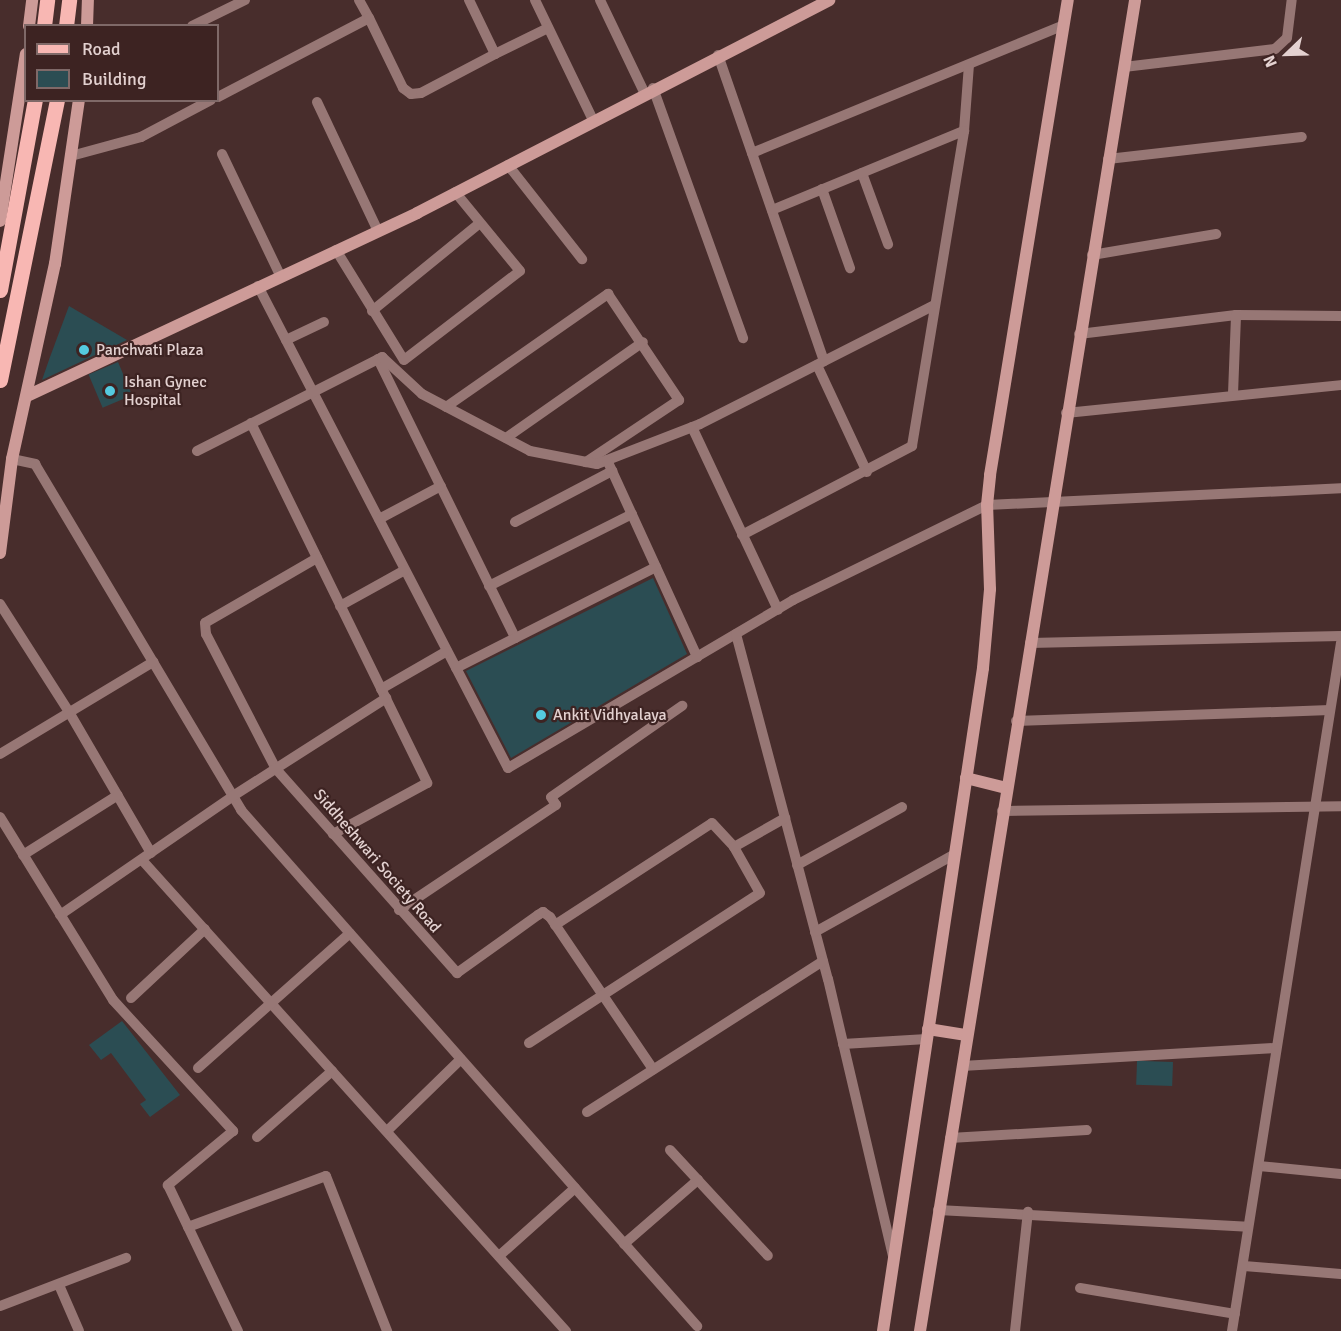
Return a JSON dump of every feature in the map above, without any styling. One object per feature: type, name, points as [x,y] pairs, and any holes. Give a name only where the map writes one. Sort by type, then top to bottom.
[{"type":"main road","points":[[44,24],[47,0]]},
{"type":"main road","points":[[66,24],[69,0]]},
{"type":"main road","points":[[0,290],[35,102]]},
{"type":"main road","points":[[0,380],[57,102]]},
{"type":"street","points":[[29,24],[32,0]]},
{"type":"street","points":[[87,24],[88,0]]},
{"type":"street","points":[[196,24],[245,0]]},
{"type":"street","points":[[359,0],[403,88],[411,94],[548,28]]},
{"type":"street","points":[[469,0],[495,54]]},
{"type":"street","points":[[535,0],[593,120]]},
{"type":"street","points":[[600,0],[649,90],[743,338]]},
{"type":"street","points":[[27,396],[280,275],[378,231],[649,90],[829,0]]},
{"type":"street","points":[[883,1331],[966,778],[990,590],[987,505],[1068,0]]},
{"type":"street","points":[[920,1331],[1051,502],[1135,0]]},
{"type":"street","points":[[1124,67],[1275,49],[1287,38],[1292,0]]},
{"type":"street","points":[[219,96],[369,18]]},
{"type":"street","points":[[752,153],[1064,25]]},
{"type":"street","points":[[718,55],[772,210],[820,363],[867,472]]},
{"type":"street","points":[[742,535],[867,472],[912,446],[964,131],[969,65]]},
{"type":"street","points":[[0,221],[24,67]]},
{"type":"street","points":[[0,553],[2,516],[12,459],[43,329],[79,102]]},
{"type":"street","points":[[71,156],[141,137],[207,102]]},
{"type":"street","points":[[317,102],[378,231]]},
{"type":"street","points":[[772,210],[964,131]]},
{"type":"street","points":[[1108,159],[1302,137]]},
{"type":"street","points":[[222,154],[280,275]]},
{"type":"street","points":[[508,165],[582,259]]},
{"type":"street","points":[[862,173],[888,244]]},
{"type":"street","points":[[822,189],[850,268]]},
{"type":"street","points":[[336,250],[404,360],[520,271],[456,192]]},
{"type":"street","points":[[372,310],[480,223]]},
{"type":"street","points":[[1092,255],[1216,234]]},
{"type":"street","points":[[258,286],[508,768],[777,610],[987,505],[1341,488]]},
{"type":"street","points":[[446,406],[601,296],[613,297],[679,400],[586,462]]},
{"type":"street","points":[[197,451],[382,357],[422,394],[530,451],[597,464],[692,427],[935,305]]},
{"type":"street","points":[[1079,334],[1236,315],[1341,316]]},
{"type":"street","points":[[1233,394],[1236,315]]},
{"type":"street","points":[[286,340],[324,322]]},
{"type":"street","points":[[506,438],[643,342]]},
{"type":"street","points":[[378,359],[515,638]]},
{"type":"street","points":[[1066,412],[1341,385]]},
{"type":"street","points":[[250,423],[427,783],[333,834]]},
{"type":"street","points":[[692,427],[777,610]]},
{"type":"street","points":[[12,459],[34,464],[233,796],[350,933],[697,1326]]},
{"type":"street","points":[[607,460],[697,657]]},
{"type":"street","points":[[515,522],[612,471]]},
{"type":"street","points":[[379,519],[441,486]]},
{"type":"street","points":[[489,586],[632,514]]},
{"type":"street","name":"Siddheshwari Society Road","points":[[317,558],[205,623],[206,634],[276,768],[457,973],[543,912],[555,925]]},
{"type":"street","points":[[456,668],[656,567]]},
{"type":"street","points":[[340,606],[405,570]]},
{"type":"street","points":[[0,604],[69,712],[118,795],[147,856],[205,929],[566,1331]]},
{"type":"street","points":[[736,634],[823,961],[894,1258]]},
{"type":"street","points":[[1030,643],[1341,636]]},
{"type":"street","points":[[1232,1331],[1259,1166],[1274,1048],[1341,643]]},
{"type":"street","points":[[60,915],[447,651]]},
{"type":"street","points":[[0,754],[153,662]]},
{"type":"street","points":[[399,910],[556,805],[551,797],[682,706]]},
{"type":"street","points":[[1016,721],[1330,710]]},
{"type":"street","points":[[966,778],[1006,788]]},
{"type":"street","points":[[24,855],[118,795]]},
{"type":"street","points":[[1002,811],[1315,804],[1341,806]]},
{"type":"street","points":[[798,865],[902,807]]},
{"type":"street","points":[[0,817],[113,1000],[233,1131],[168,1185],[238,1331]]},
{"type":"street","points":[[734,847],[785,818]]},
{"type":"street","points":[[529,1043],[601,993],[760,893],[734,847],[712,823],[555,925],[601,993],[652,1069]]},
{"type":"street","points":[[815,932],[955,854]]},
{"type":"street","points":[[131,998],[205,929]]},
{"type":"street","points":[[198,1068],[350,933]]},
{"type":"street","points":[[587,1112],[823,961]]},
{"type":"street","points":[[843,1044],[928,1034],[967,1035]]},
{"type":"street","points":[[962,1066],[1274,1048]]},
{"type":"street","points":[[387,1131],[461,1059]]},
{"type":"street","points":[[257,1137],[332,1071]]},
{"type":"street","points":[[950,1138],[1087,1130]]},
{"type":"street","points":[[670,1150],[768,1256]]},
{"type":"street","points":[[1259,1166],[1341,1174]]},
{"type":"street","points":[[188,1227],[326,1176],[387,1331]]},
{"type":"street","points":[[624,1244],[698,1180]]},
{"type":"street","points":[[499,1256],[575,1188]]},
{"type":"street","points":[[938,1210],[1028,1212],[1248,1227]]},
{"type":"street","points":[[1015,1331],[1028,1212]]},
{"type":"street","points":[[0,1306],[126,1258]]},
{"type":"street","points":[[1244,1266],[1341,1274]]},
{"type":"street","points":[[58,1285],[80,1331]]},
{"type":"street","points":[[1080,1287],[1235,1314]]},
{"type":"building","name":"Panchvati Plaza","points":[[69,306],[127,340],[42,380],[50,357]]},
{"type":"building","points":[[118,362],[132,395],[103,408],[89,375]]},
{"type":"building","name":"Ankit Vidhyalaya","points":[[653,578],[687,654],[511,758],[466,671]]},
{"type":"building","points":[[122,1021],[180,1095],[150,1117],[140,1104],[146,1100],[111,1053],[101,1060],[89,1045]]},
{"type":"building","points":[[1137,1061],[1173,1062],[1172,1086],[1136,1085]]},
{"type":"place","name":"Panchvati Plaza","points":[[84,350]]},
{"type":"place","name":"Ishan Gynec Hospital","points":[[110,391]]},
{"type":"place","name":"Ankit Vidhyalaya","points":[[541,715]]}]
